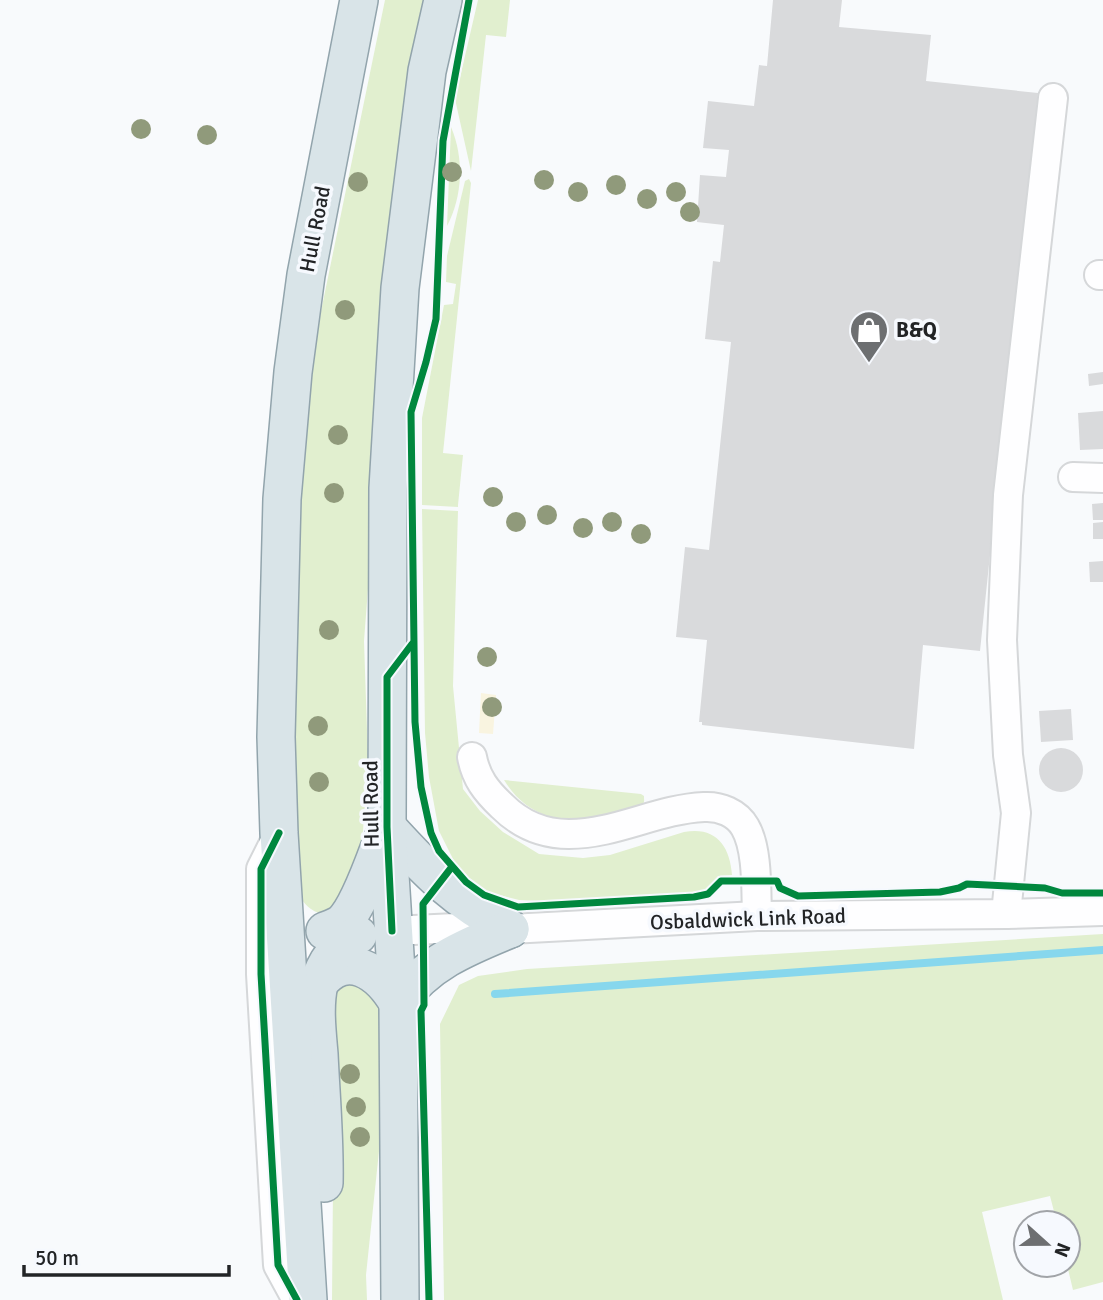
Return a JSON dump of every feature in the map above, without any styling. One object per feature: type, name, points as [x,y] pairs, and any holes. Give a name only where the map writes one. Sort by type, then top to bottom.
[{"type":"main road","name":"Hull Road","points":[[308,1300],[279,833],[276,737],[282,499],[293,372],[306,275],[359,0]]},
{"type":"main road","name":"Hull Road","points":[[398,1291],[398,1003],[359,932],[387,827],[388,488],[400,288],[427,71],[443,0]]},
{"type":"main road","points":[[359,932],[340,925],[362,889],[387,827],[439,883],[476,911],[510,929]]},
{"type":"main road","points":[[283,909],[304,923],[359,932]]},
{"type":"main road","points":[[319,984],[329,972],[344,965],[354,966],[379,978],[398,1003],[413,983],[443,959],[510,929]]},
{"type":"main road","points":[[315,1300],[324,1266],[325,1160],[317,1025],[319,984],[329,961],[348,939],[359,932]]},
{"type":"street","points":[[1006,914],[1016,813],[1008,755],[1002,640],[1008,495],[1052,98]]},
{"type":"street","points":[[1073,477],[1103,478]]},
{"type":"street","points":[[472,757],[476,776],[514,818],[551,832],[569,834],[609,830],[705,806],[723,808],[746,827],[755,870],[757,916]]},
{"type":"street","points":[[279,833],[261,869],[261,974],[278,1265],[297,1300]]},
{"type":"street","name":"Osbaldwick Link Road","points":[[359,932],[510,929],[757,916],[1103,911]]},
{"type":"green space","points":[[385,0],[431,0],[378,457],[364,641],[368,760],[360,873],[325,915],[311,909],[300,897],[293,738],[300,482],[311,360]]},
{"type":"green space","points":[[478,0],[510,0],[506,37],[486,35],[471,171],[455,99]]},
{"type":"green space","points":[[451,127],[458,151],[460,176],[456,202],[447,226]]},
{"type":"green space","points":[[469,179],[471,183],[443,453],[463,455],[458,507],[422,505],[422,418],[444,305],[453,304],[456,284],[446,282],[447,256],[465,181]]},
{"type":"green space","points":[[422,509],[458,511],[453,686],[463,789],[480,811],[503,832],[539,854],[583,858],[610,855],[684,832],[704,832],[719,840],[724,847],[732,875],[718,876],[711,887],[701,892],[560,902],[519,900],[488,892],[468,878],[456,865],[439,831],[429,777],[425,733]]},
{"type":"green space","points":[[504,780],[641,794],[644,796],[644,802],[628,812],[571,823],[529,807]]},
{"type":"green space","points":[[1103,934],[1103,1282],[1073,1290],[1070,1279],[1082,1279],[1082,1209],[1053,1209],[1050,1196],[982,1212],[1003,1300],[444,1300],[440,1024],[459,985],[478,976],[527,969]]},
{"type":"green space","points":[[340,976],[380,999],[381,1132],[366,1275],[367,1300],[332,1300],[333,1186],[326,983]]},
{"type":"sand","points":[[481,693],[496,695],[493,734],[479,733]]},
{"type":"building","name":"B&Q","points":[[773,0],[842,0],[839,27],[931,35],[926,81],[1038,93],[980,651],[923,645],[914,749],[702,725],[702,722],[699,722],[707,640],[676,637],[685,547],[709,550],[731,342],[705,339],[713,261],[720,262],[724,225],[697,222],[700,175],[726,177],[729,150],[703,148],[708,101],[754,106],[759,65],[767,66]]},
{"type":"building","points":[[1103,372],[1103,384],[1089,386],[1088,374]]},
{"type":"building","points":[[1103,411],[1103,449],[1080,450],[1078,413]]},
{"type":"building","points":[[1103,503],[1103,520],[1093,520],[1092,504]]},
{"type":"building","points":[[1103,522],[1103,539],[1093,539],[1093,523]]},
{"type":"building","points":[[1103,561],[1103,582],[1090,582],[1089,562]]},
{"type":"building","points":[[1071,709],[1073,740],[1041,742],[1039,711]]},
{"type":"building","points":[[1061,748],[1077,754],[1083,770],[1077,786],[1061,792],[1045,786],[1039,770],[1045,754]]},
{"type":"waterway","points":[[495,994],[1103,950]]},
{"type":"cycle path","points":[[469,0],[443,141],[436,319],[411,412],[415,722],[421,787],[431,833],[439,851],[466,882],[484,895],[518,907],[694,897],[708,894],[721,881],[777,881],[780,888],[798,896],[940,892],[967,884],[1045,888],[1062,893],[1103,893]]},
{"type":"cycle path","points":[[392,931],[387,827],[387,677],[412,644]]},
{"type":"cycle path","points":[[279,833],[261,869],[261,974],[278,1265],[297,1300]]},
{"type":"cycle path","points":[[429,1300],[421,1011],[424,1005],[423,904],[451,868]]},
{"type":"place","name":"B&Q","points":[[869,364]]}]
